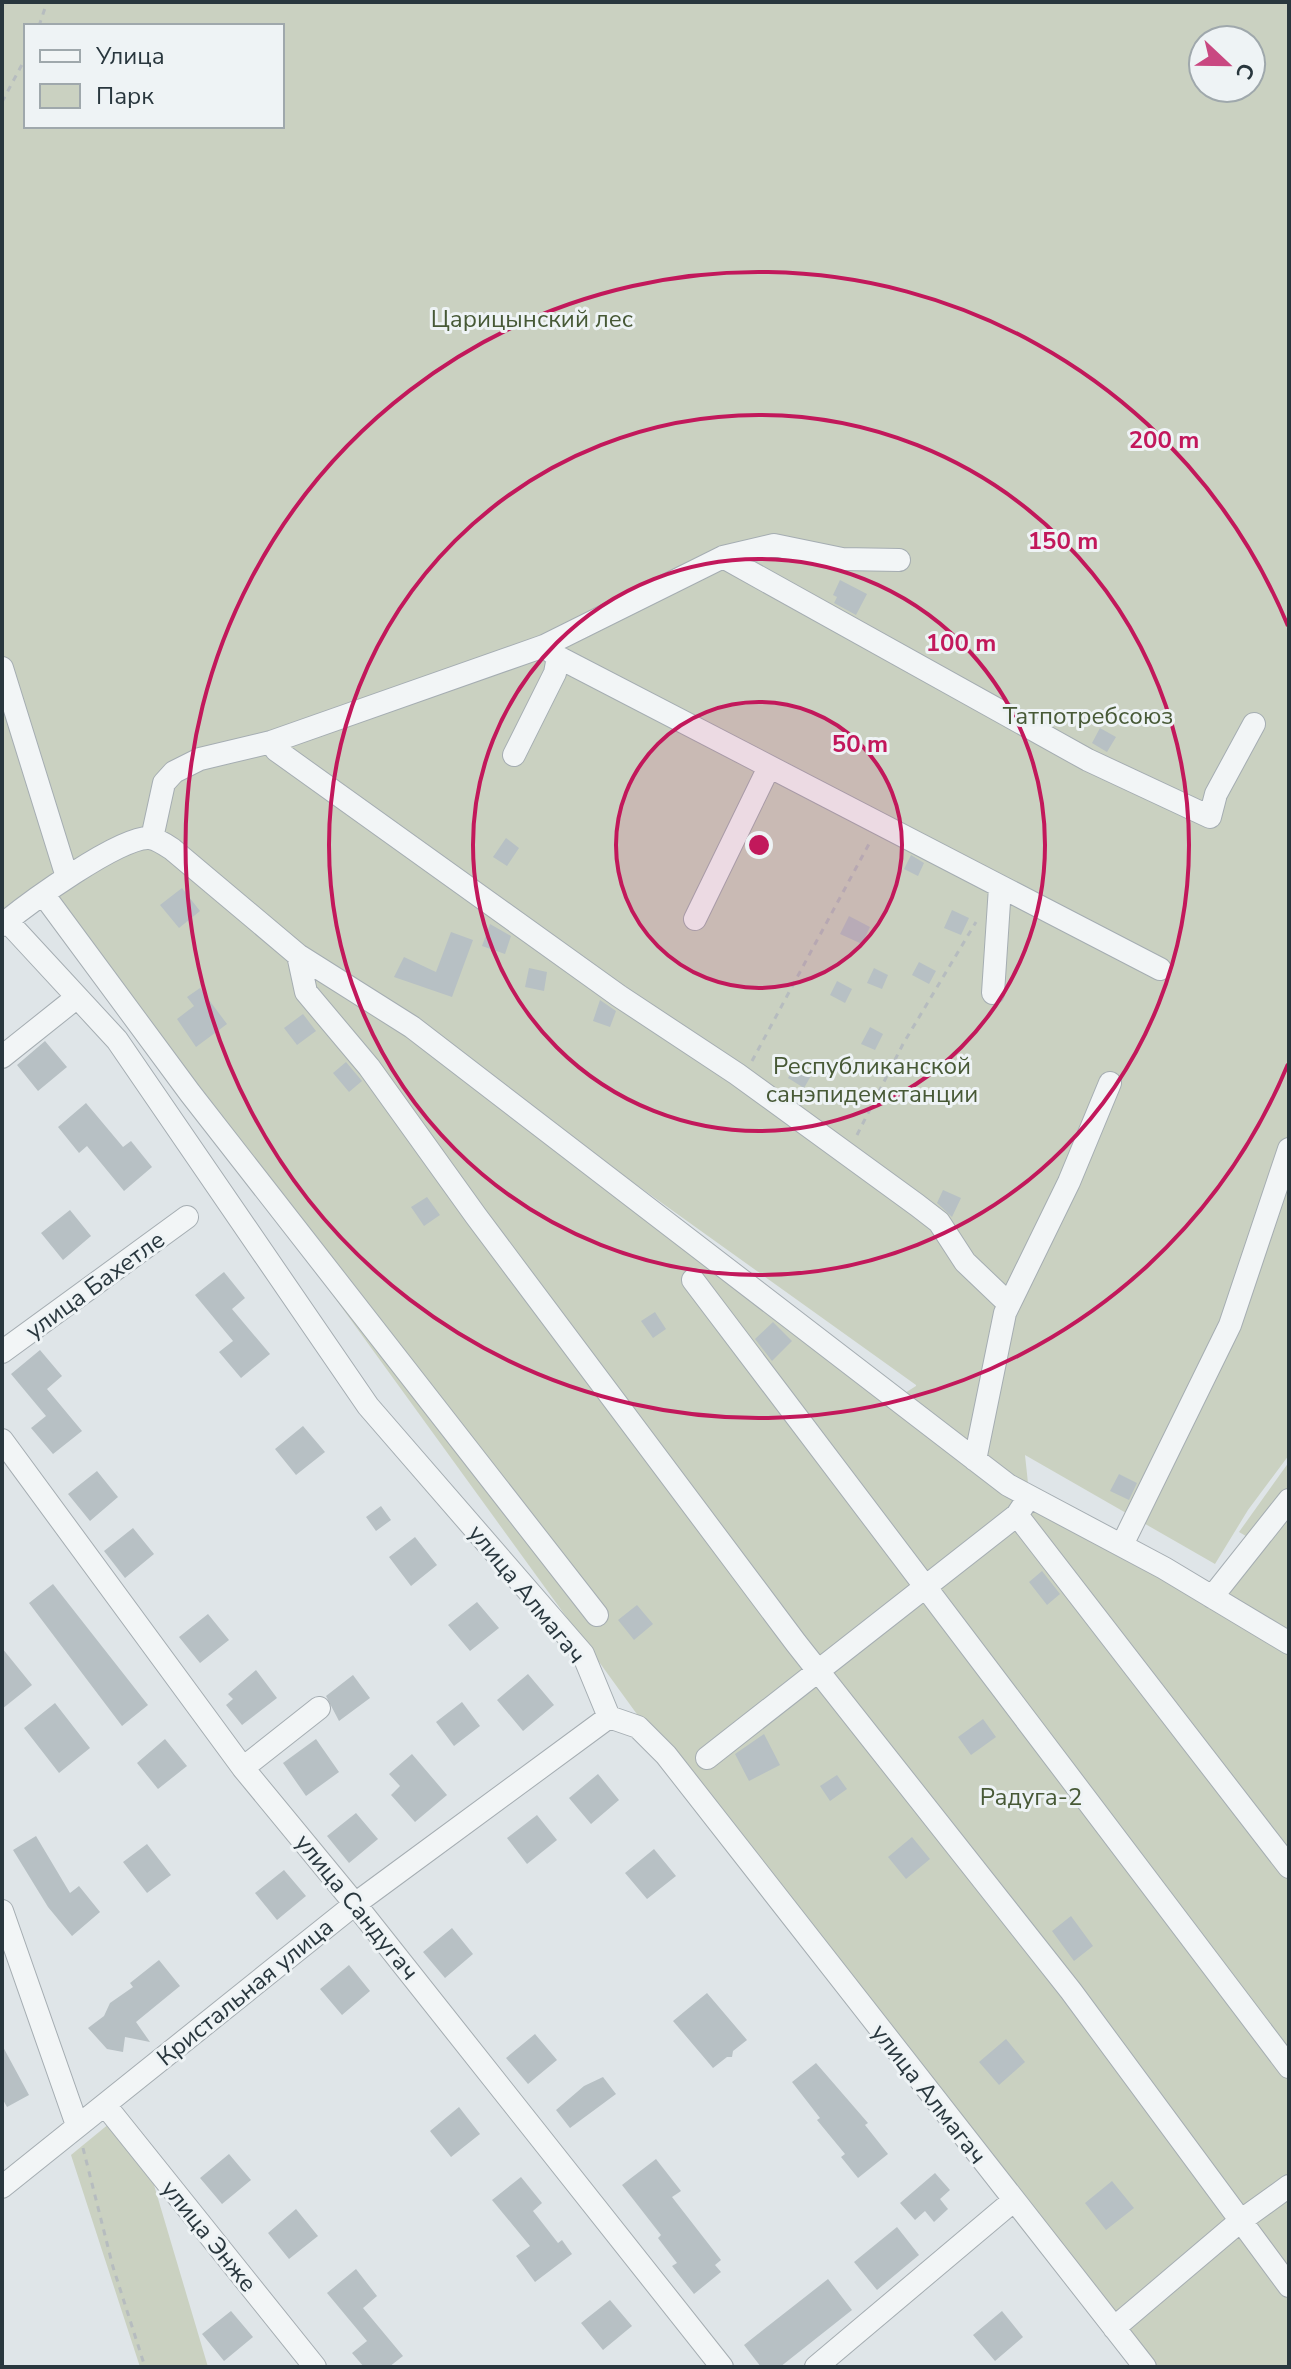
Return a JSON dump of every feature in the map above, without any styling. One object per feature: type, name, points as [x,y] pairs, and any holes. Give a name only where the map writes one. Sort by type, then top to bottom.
[{"type":"street","points":[[152,838],[164,783],[174,772],[200,759],[271,742],[551,652],[723,557],[774,545],[842,559],[899,560]]},
{"type":"street","points":[[723,557],[1088,760],[1210,817],[1216,794],[1254,724]]},
{"type":"street","points":[[514,755],[555,673],[551,652]]},
{"type":"street","points":[[551,652],[1160,969]]},
{"type":"street","points":[[2,668],[67,877]]},
{"type":"street","points":[[271,742],[276,750],[619,996],[848,1152],[939,1222],[965,1262],[1009,1304]]},
{"type":"street","points":[[695,919],[769,767]]},
{"type":"street","points":[[4,923],[67,877],[136,839],[152,838],[172,849],[298,955],[412,1027],[975,1460],[1023,1506],[1289,1867]]},
{"type":"street","points":[[993,993],[994,884]]},
{"type":"street","points":[[43,894],[190,1093],[597,1615]]},
{"type":"street","name":"улица Алмагач","points":[[4,923],[117,1040],[368,1406],[583,1654],[609,1717],[638,1727],[666,1755],[1145,2367]]},
{"type":"street","points":[[298,955],[306,992],[369,1067],[476,1216],[819,1673],[1071,1991],[1289,2286]]},
{"type":"street","points":[[2,1057],[76,998]]},
{"type":"street","points":[[975,1460],[1009,1304],[1069,1182],[1110,1083]]},
{"type":"street","points":[[1122,1545],[1230,1325],[1289,1149]]},
{"type":"street","name":"улица Бахетле","points":[[2,1352],[187,1217]]},
{"type":"street","points":[[693,1280],[1289,2067]]},
{"type":"street","name":"улица Сандугач","points":[[2,1440],[243,1768],[355,1904],[722,2367]]},
{"type":"street","points":[[1212,1597],[1289,1500]]},
{"type":"street","points":[[1023,1506],[1122,1545],[1289,1643]]},
{"type":"street","points":[[707,1758],[819,1673],[1023,1506]]},
{"type":"street","points":[[243,1768],[319,1708]]},
{"type":"street","name":"Кристальная улица","points":[[2,2187],[355,1904],[609,1717]]},
{"type":"street","points":[[2,1911],[77,2125]]},
{"type":"street","name":"улица Энже","points":[[105,2105],[315,2367]]},
{"type":"street","points":[[1114,2328],[1239,2222],[1289,2186]]},
{"type":"street","points":[[816,2367],[1013,2201]]},
{"type":"path","points":[[40,24],[47,2]]},
{"type":"path","points":[[2,102],[24,61]]},
{"type":"path","points":[[742,1079],[879,824]]},
{"type":"path","points":[[848,1152],[903,1044],[976,923],[994,884]]},
{"type":"path","points":[[77,2125],[113,2267],[145,2367]]},
{"type":"green space","points":[[2,2],[1289,2],[1289,1455],[1248,1510],[1215,1564],[1025,1455],[1030,1502],[1212,1602],[1263,1546],[1239,1532],[1289,1462],[1289,2367],[1153,2367],[639,1717],[44,897],[2,930]],"holes":[[[218,885],[916,1385],[886,1405]]]},
{"type":"green space","points":[[110,2123],[154,2185],[208,2367],[140,2367],[71,2155]]},
{"type":"building","points":[[840,580],[867,594],[856,615],[834,603],[837,597],[833,595]]},
{"type":"building","points":[[1100,728],[1116,737],[1107,752],[1092,743]]},
{"type":"building","points":[[506,838],[519,848],[507,866],[493,857]]},
{"type":"building","points":[[911,855],[924,863],[918,876],[904,869]]},
{"type":"building","points":[[182,888],[200,911],[179,928],[160,905]]},
{"type":"building","points":[[952,910],[969,918],[961,935],[944,928]]},
{"type":"building","points":[[849,916],[870,927],[862,944],[840,934]]},
{"type":"building","points":[[490,924],[511,936],[505,954],[482,946]]},
{"type":"building","points":[[451,932],[473,940],[452,997],[394,977],[404,957],[436,972]]},
{"type":"building","points":[[919,962],[936,971],[929,984],[912,975]]},
{"type":"building","points":[[529,968],[547,972],[544,991],[525,987]]},
{"type":"building","points":[[874,968],[888,975],[882,989],[867,983]]},
{"type":"building","points":[[837,981],[852,989],[845,1003],[830,995]]},
{"type":"building","points":[[200,988],[227,1024],[196,1047],[177,1019],[194,1006],[187,997]]},
{"type":"building","points":[[600,1000],[616,1011],[610,1027],[593,1021]]},
{"type":"building","points":[[303,1014],[316,1031],[297,1045],[284,1028]]},
{"type":"building","points":[[870,1027],[883,1034],[875,1050],[861,1044]]},
{"type":"building","points":[[45,1041],[67,1067],[38,1091],[17,1065]]},
{"type":"building","points":[[346,1062],[362,1081],[349,1092],[333,1073]]},
{"type":"building","points":[[796,1064],[812,1074],[804,1088],[788,1078]]},
{"type":"building","points":[[86,1103],[123,1147],[131,1141],[152,1167],[124,1191],[87,1146],[79,1153],[58,1127]]},
{"type":"building","points":[[943,1190],[961,1198],[952,1217],[937,1203]]},
{"type":"building","points":[[427,1197],[440,1215],[424,1226],[411,1207]]},
{"type":"building","points":[[70,1210],[91,1236],[63,1260],[41,1233]]},
{"type":"building","points":[[224,1272],[245,1298],[232,1309],[270,1354],[241,1378],[219,1352],[233,1341],[195,1295]]},
{"type":"building","points":[[655,1312],[666,1329],[653,1338],[641,1321]]},
{"type":"building","points":[[773,1322],[792,1341],[772,1361],[755,1339]]},
{"type":"building","points":[[40,1350],[62,1376],[47,1389],[82,1431],[53,1454],[31,1428],[46,1416],[11,1374]]},
{"type":"building","points":[[303,1426],[325,1452],[296,1475],[275,1449]]},
{"type":"building","points":[[97,1471],[118,1497],[90,1521],[68,1494]]},
{"type":"building","points":[[1119,1474],[1137,1483],[1129,1500],[1110,1491]]},
{"type":"building","points":[[381,1506],[391,1520],[376,1531],[366,1517]]},
{"type":"building","points":[[133,1528],[154,1554],[125,1578],[104,1551]]},
{"type":"building","points":[[415,1537],[437,1565],[411,1586],[389,1557]]},
{"type":"building","points":[[1042,1571],[1060,1594],[1047,1605],[1029,1582]]},
{"type":"building","points":[[53,1584],[148,1705],[122,1726],[29,1603]]},
{"type":"building","points":[[477,1602],[499,1628],[470,1651],[448,1625]]},
{"type":"building","points":[[637,1605],[653,1624],[634,1640],[618,1620]]},
{"type":"building","points":[[208,1614],[229,1640],[200,1663],[179,1637]]},
{"type":"building","points":[[2,1648],[32,1685],[2,1709]]},
{"type":"building","points":[[256,1670],[277,1698],[242,1725],[226,1705],[233,1699],[228,1694]]},
{"type":"building","points":[[528,1674],[554,1705],[523,1731],[497,1700]]},
{"type":"building","points":[[353,1675],[370,1698],[339,1721],[326,1696]]},
{"type":"building","points":[[462,1702],[480,1726],[454,1746],[436,1722]]},
{"type":"building","points":[[55,1703],[90,1748],[59,1773],[24,1728]]},
{"type":"building","points":[[983,1719],[996,1737],[971,1755],[958,1737]]},
{"type":"building","points":[[764,1734],[780,1765],[749,1781],[735,1754]]},
{"type":"building","points":[[165,1739],[187,1766],[158,1789],[137,1763]]},
{"type":"building","points":[[316,1739],[339,1772],[306,1796],[283,1763]]},
{"type":"building","points":[[412,1754],[447,1795],[415,1822],[391,1795],[400,1786],[389,1774]]},
{"type":"building","points":[[598,1774],[619,1800],[591,1824],[569,1798]]},
{"type":"building","points":[[837,1775],[847,1789],[830,1801],[820,1786]]},
{"type":"building","points":[[356,1813],[378,1839],[349,1863],[327,1836]]},
{"type":"building","points":[[537,1815],[557,1840],[527,1864],[507,1838]]},
{"type":"building","points":[[36,1836],[70,1893],[79,1886],[100,1912],[72,1936],[48,1907],[13,1850]]},
{"type":"building","points":[[912,1837],[930,1859],[906,1879],[888,1857]]},
{"type":"building","points":[[147,1844],[171,1875],[147,1893],[123,1862]]},
{"type":"building","points":[[654,1849],[676,1876],[647,1899],[625,1873]]},
{"type":"building","points":[[284,1870],[306,1896],[277,1920],[255,1893]]},
{"type":"building","points":[[1071,1916],[1093,1946],[1074,1961],[1052,1931]]},
{"type":"building","points":[[452,1928],[473,1954],[445,1978],[423,1952]]},
{"type":"building","points":[[159,1960],[180,1986],[136,2022],[150,2042],[125,2037],[123,2052],[107,2049],[88,2028],[104,2016],[110,2003],[133,1987],[130,1983]]},
{"type":"building","points":[[349,1965],[370,1991],[342,2015],[320,1989]]},
{"type":"building","points":[[707,1993],[747,2040],[733,2051],[732,2057],[727,2057],[713,2068],[673,2021]]},
{"type":"building","points":[[535,2034],[557,2060],[528,2084],[506,2058]]},
{"type":"building","points":[[1006,2039],[1025,2062],[999,2085],[979,2062]]},
{"type":"building","points":[[2,2045],[29,2095],[7,2107],[2,2098]]},
{"type":"building","points":[[816,2063],[868,2123],[865,2125],[888,2154],[858,2178],[841,2157],[845,2154],[792,2082]]},
{"type":"building","points":[[603,2077],[616,2094],[570,2128],[556,2110],[584,2086]]},
{"type":"building","points":[[459,2107],[480,2134],[451,2157],[430,2131]]},
{"type":"building","points":[[229,2154],[251,2180],[222,2204],[200,2178]]},
{"type":"building","points":[[656,2159],[681,2191],[672,2197],[721,2260],[715,2265],[721,2272],[694,2294],[672,2266],[677,2263],[658,2238],[661,2235],[622,2185]]},
{"type":"building","points":[[935,2173],[950,2190],[940,2199],[948,2209],[934,2222],[925,2211],[915,2220],[900,2203]]},
{"type":"building","points":[[521,2177],[542,2203],[533,2211],[558,2243],[562,2240],[572,2254],[535,2282],[516,2256],[530,2246],[492,2200]]},
{"type":"building","points":[[1112,2181],[1134,2208],[1106,2230],[1085,2203]]},
{"type":"building","points":[[296,2209],[318,2236],[289,2259],[268,2233]]},
{"type":"building","points":[[897,2227],[919,2255],[877,2290],[854,2262]]},
{"type":"building","points":[[356,2269],[377,2296],[363,2308],[403,2356],[389,2367],[364,2367],[352,2353],[367,2341],[327,2293]]},
{"type":"building","points":[[828,2279],[852,2310],[780,2367],[761,2367],[744,2345]]},
{"type":"building","points":[[610,2300],[632,2326],[603,2350],[581,2323]]},
{"type":"building","points":[[231,2311],[253,2337],[224,2361],[202,2334]]},
{"type":"building","points":[[1002,2311],[1023,2337],[995,2361],[973,2335]]},
{"type":"park label","name":"Царицынский лес","points":[[532,319]]},
{"type":"park label","name":"Татпотребсоюз","points":[[1088,716]]},
{"type":"park label","name":"Республиканской санэпидемстанции","points":[[872,1080]]},
{"type":"park label","name":"Радуга-2","points":[[1031,1797]]}]
